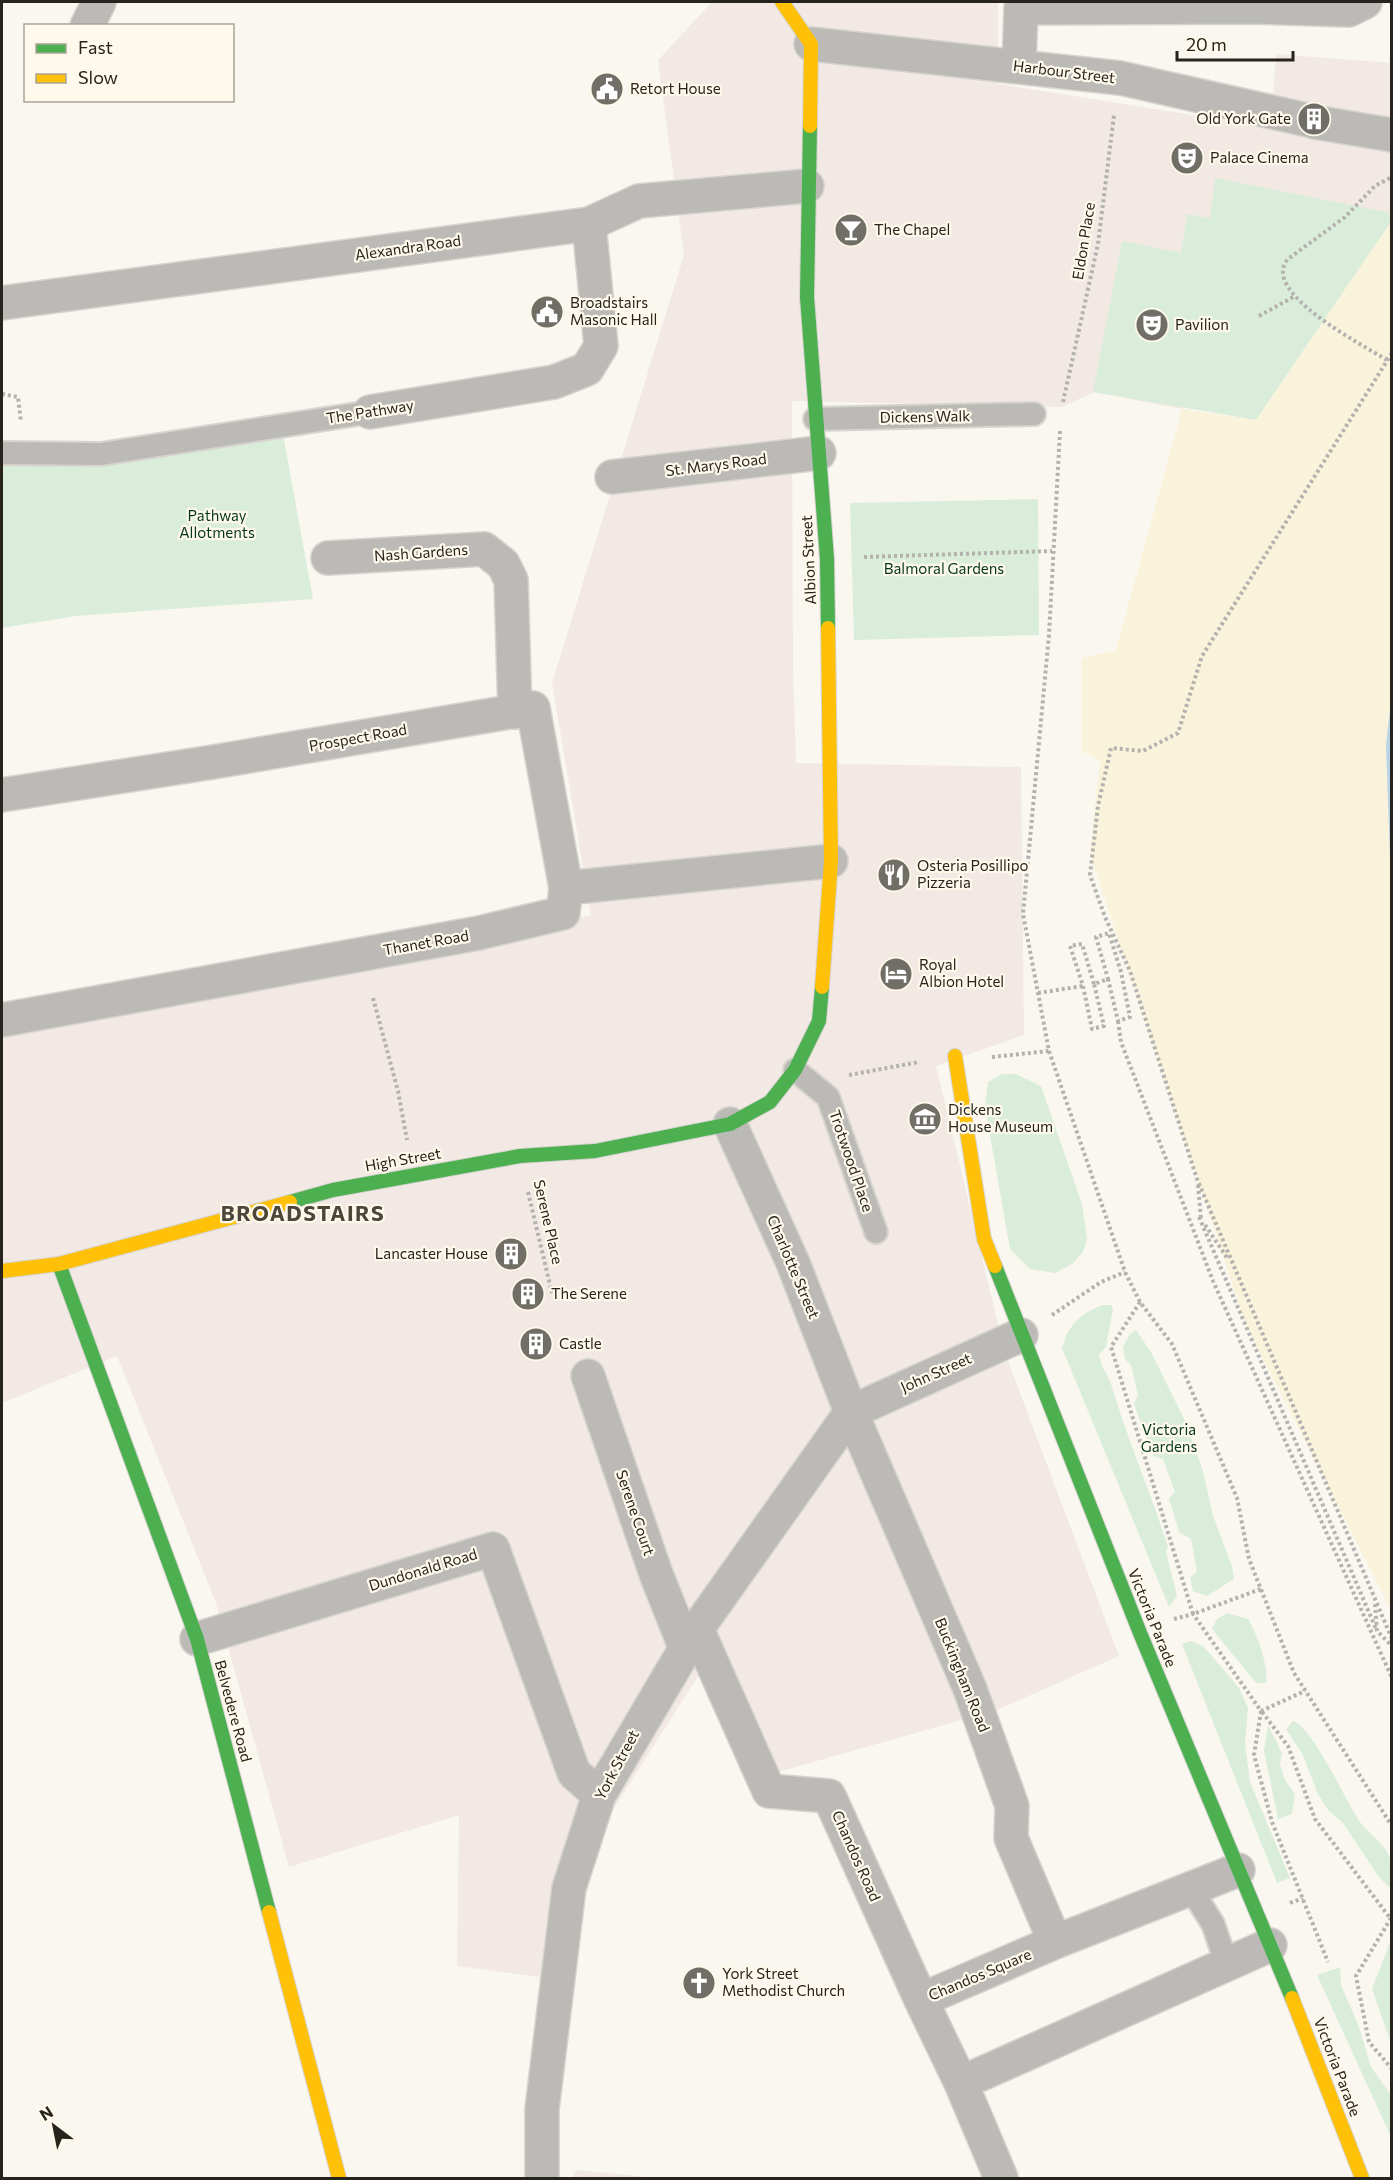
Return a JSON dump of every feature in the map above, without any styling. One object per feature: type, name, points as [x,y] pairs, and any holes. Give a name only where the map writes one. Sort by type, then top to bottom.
[{"type":"street","points":[[88,24],[99,2]]},
{"type":"street","points":[[782,2],[811,44]]},
{"type":"street","points":[[1019,66],[1021,5],[1349,10],[1365,2]]},
{"type":"street","name":"Harbour Street","points":[[811,44],[1120,78],[1313,121],[1392,135]]},
{"type":"street","name":"Albion Street","points":[[795,1070],[819,1021],[831,861],[827,558],[807,297],[811,44]]},
{"type":"street","name":"Alexandra Road","points":[[4,303],[590,224],[639,201],[807,186]]},
{"type":"street","name":"The Pathway","points":[[370,411],[554,382],[587,369],[601,346],[590,224]]},
{"type":"street","name":"St. Marys Road","points":[[612,477],[819,453]]},
{"type":"street","name":"Nash Gardens","points":[[328,558],[484,549],[503,564],[511,580],[515,712]]},
{"type":"street","name":"Prospect Road","points":[[2,795],[533,708],[566,888]]},
{"type":"street","points":[[566,888],[831,861]]},
{"type":"street","name":"Thanet Road","points":[[2,1020],[479,933],[563,913],[566,888]]},
{"type":"street","name":"Victoria Parade","points":[[955,1056],[984,1239],[1140,1633],[1270,1946],[1362,2178]]},
{"type":"street","name":"High Street","points":[[2,1271],[59,1264],[333,1190],[520,1156],[596,1151],[730,1124],[770,1102],[795,1070]]},
{"type":"street","name":"Charlotte Street","points":[[730,1124],[793,1263],[851,1412]]},
{"type":"street","name":"Belvedere Road","points":[[59,1264],[197,1639],[339,2178]]},
{"type":"street","name":"John Street","points":[[851,1412],[1021,1335]]},
{"type":"street","name":"Serene Court","points":[[588,1376],[656,1574],[691,1639]]},
{"type":"street","name":"York Street","points":[[542,2178],[542,2109],[569,1888],[599,1795],[691,1639],[851,1412]]},
{"type":"street","name":"Buckingham Road","points":[[851,1412],[970,1689],[1012,1806],[1011,1838],[1055,1942]]},
{"type":"street","name":"Dundonald Road","points":[[197,1639],[493,1549],[574,1773],[599,1795]]},
{"type":"street","name":"Chandos Road","points":[[691,1639],[769,1791],[829,1796],[921,2000]]},
{"type":"street","name":"Chandos Square","points":[[961,2084],[921,2000],[1055,1942],[1238,1870]]},
{"type":"street","points":[[1001,2178],[961,2084],[1270,1946]]},
{"type":"lane","name":"The Pathway","points":[[2,453],[101,454],[370,411]]},
{"type":"lane","name":"Dickens Walk","points":[[815,419],[1034,414]]},
{"type":"lane","name":"Trotwood Place","points":[[795,1070],[828,1097],[876,1232]]},
{"type":"lane","points":[[1191,1889],[1213,1924],[1227,1965]]},
{"type":"path","name":"Eldon Place","points":[[1062,406],[1098,244],[1120,78]]},
{"type":"path","points":[[1387,360],[1324,321],[1295,296],[1282,279],[1282,265],[1345,217],[1375,186],[1392,177]]},
{"type":"path","points":[[1259,316],[1295,296]]},
{"type":"path","points":[[1392,353],[1202,656],[1179,733],[1143,751],[1111,748],[1098,806],[1090,875],[1105,918],[1130,971],[1197,1179],[1392,1639]]},
{"type":"path","points":[[2,394],[18,397],[22,427]]},
{"type":"path","points":[[1060,429],[1049,635],[1023,914],[1049,1051],[1125,1272],[1140,1302],[1172,1344],[1237,1498],[1250,1559],[1294,1673],[1392,1826]]},
{"type":"path","points":[[827,558],[1052,551]]},
{"type":"path","points":[[1118,1021],[1130,1017],[1122,972],[1109,933],[1096,937],[1118,1021],[1121,1042],[1213,1281],[1392,1678]]},
{"type":"path","points":[[1082,944],[1094,984],[1104,1026],[1092,1029],[1083,986],[1070,946],[1082,944]]},
{"type":"path","points":[[1122,972],[1130,971]]},
{"type":"path","points":[[1094,984],[1108,980]]},
{"type":"path","points":[[1038,993],[1083,986]]},
{"type":"path","points":[[373,998],[398,1091],[414,1175]]},
{"type":"path","name":"Serene Place","points":[[520,1156],[552,1293]]},
{"type":"path","points":[[1197,1179],[1199,1217],[1377,1631],[1392,1646]]},
{"type":"path","points":[[1199,1217],[1233,1267]]},
{"type":"path","points":[[1021,1335],[1101,1282],[1125,1272]]},
{"type":"path","points":[[1140,1302],[1111,1347],[1193,1614],[1288,1746],[1315,1819],[1391,1918],[1356,1976],[1369,2042],[1392,2069]]},
{"type":"path","points":[[1173,1619],[1261,1589]]},
{"type":"path","points":[[1375,1600],[1377,1631]]},
{"type":"path","points":[[1261,1711],[1305,1691]]},
{"type":"path","points":[[1261,1711],[1254,1755],[1272,1821],[1328,1962]]},
{"type":"shaded area","points":[[712,2],[998,2],[998,84],[1224,120],[1273,96],[1276,54],[1391,63],[1391,222],[1182,409],[1094,392],[1062,407],[792,401],[793,667],[796,763],[1021,767],[1024,1035],[936,1066],[1005,1353],[1119,1656],[997,1710],[767,1775],[716,1648],[550,1909],[540,1977],[457,1966],[459,1815],[289,1867],[216,1603],[117,1356],[2,1403],[2,1032],[591,915],[552,683],[684,255],[658,60]]},
{"type":"shaded area","points":[[577,2170],[659,2178],[571,2178]]},
{"type":"green space","points":[[1215,178],[1391,213],[1391,222],[1256,420],[1093,392],[1122,241],[1181,253],[1187,214],[1210,218]]},
{"type":"green space","name":"Pathway Allotments","points":[[283,434],[313,599],[75,616],[2,628],[2,460]]},
{"type":"green space","name":"Balmoral Gardens","points":[[1038,499],[1039,635],[854,640],[850,503]]},
{"type":"green space","points":[[1002,1074],[1016,1074],[1041,1086],[1082,1204],[1087,1239],[1083,1252],[1072,1264],[1055,1273],[1030,1269],[1010,1249],[985,1107],[988,1082]]},
{"type":"green space","name":"Victoria Gardens","points":[[1103,1305],[1111,1305],[1113,1309],[1106,1347],[1099,1354],[1100,1359],[1168,1547],[1166,1552],[1177,1596],[1169,1607],[1062,1348],[1076,1321]]},
{"type":"green space","name":"Victoria Gardens","points":[[1136,1330],[1151,1352],[1186,1423],[1203,1471],[1213,1516],[1232,1566],[1234,1579],[1207,1596],[1193,1591],[1190,1577],[1197,1572],[1191,1539],[1179,1532],[1169,1498],[1175,1492],[1163,1459],[1153,1456],[1134,1404],[1138,1395],[1131,1365],[1125,1359],[1123,1347],[1130,1334]]},
{"type":"green space","points":[[1227,1613],[1248,1619],[1264,1659],[1266,1683],[1256,1683],[1212,1629],[1217,1619]]},
{"type":"green space","points":[[1191,1641],[1203,1646],[1223,1669],[1239,1688],[1248,1708],[1245,1743],[1250,1782],[1290,1878],[1277,1883],[1182,1644]]},
{"type":"green space","points":[[1293,1721],[1310,1736],[1358,1819],[1388,1854],[1392,1869],[1389,1887],[1379,1877],[1343,1823],[1328,1810],[1317,1792],[1303,1755],[1286,1729]]},
{"type":"green space","points":[[1268,1725],[1282,1753],[1280,1764],[1285,1780],[1295,1794],[1292,1814],[1278,1819],[1264,1751]]},
{"type":"green space","points":[[1391,1940],[1391,2043],[1372,1989]]},
{"type":"green space","points":[[1340,1967],[1341,1985],[1359,2027],[1371,2067],[1391,2095],[1391,2137],[1317,1975]]},
{"type":"sand","points":[[1391,222],[1391,1610],[1245,1323],[1090,855],[1100,760],[1081,751],[1082,658],[1116,650],[1182,409],[1256,420]]},
{"type":"water","points":[[1391,700],[1391,886],[1386,745]]},
{"type":"traffic: fast","points":[[810,126],[807,297],[827,559],[828,628]]},
{"type":"traffic: fast","points":[[290,1202],[333,1190],[520,1156],[595,1151],[730,1124],[770,1102],[795,1070],[819,1021],[822,987]]},
{"type":"traffic: fast","points":[[59,1264],[197,1639],[269,1912]]},
{"type":"traffic: fast","points":[[995,1266],[1140,1633],[1292,1998]]},
{"type":"traffic: slow","points":[[782,2],[811,44],[810,126]]},
{"type":"traffic: slow","points":[[822,987],[831,861],[828,628]]},
{"type":"traffic: slow","points":[[955,1056],[984,1239],[995,1266]]},
{"type":"traffic: slow","points":[[2,1271],[59,1264],[290,1202]]},
{"type":"traffic: slow","points":[[269,1912],[339,2178]]},
{"type":"traffic: slow","points":[[1292,1998],[1362,2178]]},
{"type":"place","name":"Retort House","points":[[607,89]]},
{"type":"place","name":"Old York Gate","points":[[1314,119]]},
{"type":"place","name":"Palace Cinema","points":[[1187,158]]},
{"type":"place","name":"The Chapel","points":[[851,230]]},
{"type":"place","name":"Broadstairs Masonic Hall","points":[[547,312]]},
{"type":"place","name":"Pavilion","points":[[1152,325]]},
{"type":"place","name":"Osteria Posillipo Pizzeria","points":[[894,875]]},
{"type":"place","name":"Royal Albion Hotel","points":[[896,974]]},
{"type":"place","name":"Dickens House Museum","points":[[925,1119]]},
{"type":"place","name":"Lancaster House","points":[[511,1254]]},
{"type":"place","name":"The Serene","points":[[528,1294]]},
{"type":"place","name":"Castle","points":[[536,1344]]},
{"type":"place","name":"York Street Methodist Church","points":[[699,1983]]},
{"type":"district","name":"BROADSTAIRS","points":[[303,1214]]}]
